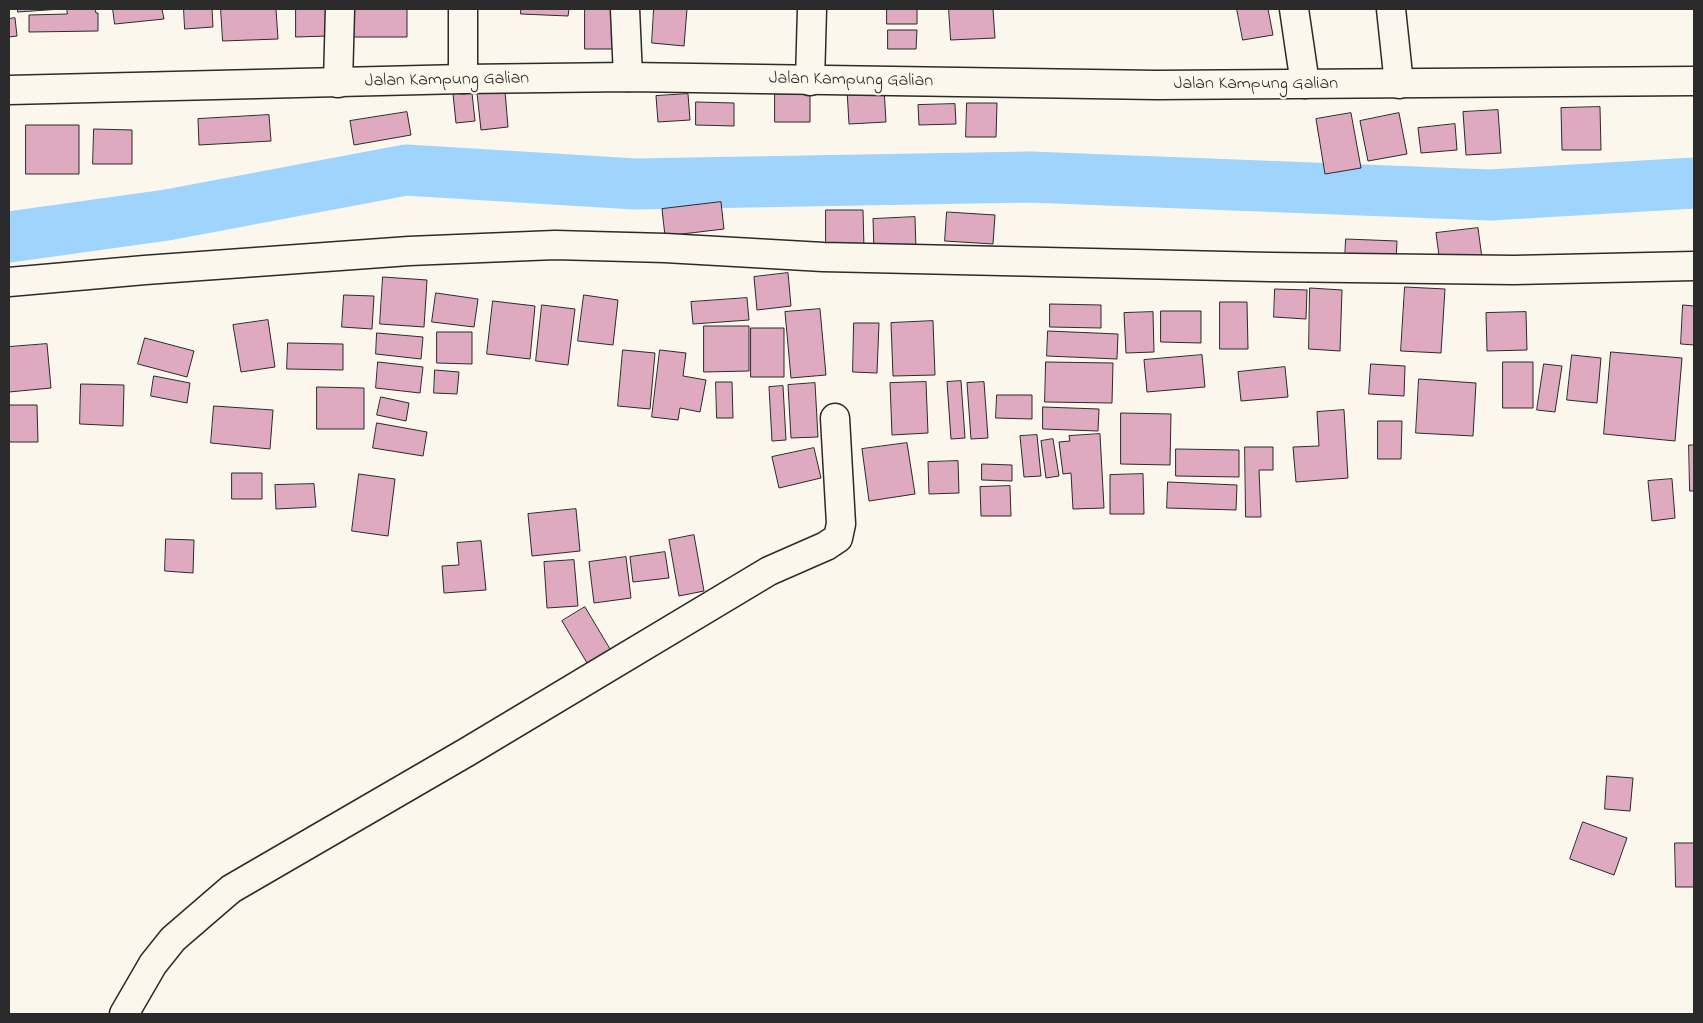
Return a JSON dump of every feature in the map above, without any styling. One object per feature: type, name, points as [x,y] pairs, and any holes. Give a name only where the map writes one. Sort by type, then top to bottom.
[{"type":"street","points":[[338,83],[340,9]]},
{"type":"street","points":[[463,9],[463,79]]},
{"type":"street","points":[[625,9],[628,77]]},
{"type":"street","points":[[810,81],[812,9]]},
{"type":"street","points":[[1294,9],[1305,84]]},
{"type":"street","points":[[1390,9],[1399,84]]},
{"type":"street","name":"Jalan Kampung Galian","points":[[9,90],[628,77],[1157,85],[1694,81]]},
{"type":"street","points":[[9,282],[409,251],[555,245],[665,248],[824,257],[1270,267],[1514,270],[1694,266]]},
{"type":"street","points":[[124,1014],[153,964],[173,939],[230,888],[375,805],[769,571],[826,546],[838,538],[841,524],[835,418]]},
{"type":"building","points":[[18,9],[61,9],[18,12]]},
{"type":"building","points":[[67,9],[95,9],[96,13],[98,13],[98,31],[29,32],[29,15],[67,14]]},
{"type":"building","points":[[113,9],[162,9],[164,19],[115,24]]},
{"type":"building","points":[[184,9],[212,9],[213,27],[185,29]]},
{"type":"building","points":[[221,9],[276,9],[278,39],[223,41]]},
{"type":"building","points":[[296,9],[329,9],[329,36],[296,37]]},
{"type":"building","points":[[350,9],[407,9],[407,37],[350,37]]},
{"type":"building","points":[[521,9],[569,9],[568,16],[521,14]]},
{"type":"building","points":[[585,9],[618,9],[619,49],[585,49]]},
{"type":"building","points":[[654,9],[687,9],[684,46],[652,43]]},
{"type":"building","points":[[887,9],[917,9],[917,24],[887,24]]},
{"type":"building","points":[[949,9],[993,9],[995,38],[951,40]]},
{"type":"building","points":[[1237,9],[1268,9],[1273,35],[1243,40]]},
{"type":"building","points":[[15,18],[17,36],[9,37],[9,19]]},
{"type":"building","points":[[888,30],[917,30],[916,49],[888,49]]},
{"type":"building","points":[[884,88],[886,122],[849,124],[847,90]]},
{"type":"building","points":[[505,91],[508,127],[481,130],[477,93]]},
{"type":"building","points":[[472,93],[475,121],[456,123],[453,94]]},
{"type":"building","points":[[688,94],[690,120],[658,122],[656,96]]},
{"type":"building","points":[[775,94],[810,94],[810,122],[775,122]]},
{"type":"building","points":[[696,102],[734,103],[734,126],[696,125]]},
{"type":"building","points":[[967,103],[997,103],[996,137],[966,137]]},
{"type":"building","points":[[955,104],[956,124],[919,125],[918,105]]},
{"type":"building","points":[[1600,107],[1601,150],[1562,150],[1561,108]]},
{"type":"building","points":[[1498,110],[1501,153],[1466,155],[1463,112]]},
{"type":"building","points":[[407,112],[411,135],[354,145],[350,121]]},
{"type":"building","points":[[1351,113],[1361,168],[1325,174],[1316,119]]},
{"type":"building","points":[[1399,113],[1407,154],[1368,161],[1360,121]]},
{"type":"building","points":[[269,115],[271,141],[199,145],[198,119]]},
{"type":"building","points":[[1455,124],[1457,150],[1421,153],[1418,128]]},
{"type":"building","points":[[26,125],[79,125],[79,174],[26,174]]},
{"type":"building","points":[[94,129],[132,130],[132,164],[93,164]]},
{"type":"building","points":[[721,202],[724,229],[665,236],[662,209]]},
{"type":"building","points":[[826,210],[863,210],[864,249],[826,249]]},
{"type":"building","points":[[947,212],[995,215],[993,244],[945,241]]},
{"type":"building","points":[[915,217],[916,250],[874,252],[873,219]]},
{"type":"building","points":[[1478,228],[1482,258],[1440,263],[1436,233]]},
{"type":"building","points":[[1346,239],[1397,241],[1396,262],[1345,260]]},
{"type":"building","points":[[788,273],[791,306],[757,310],[754,277]]},
{"type":"building","points":[[383,277],[427,280],[424,327],[380,324]]},
{"type":"building","points":[[1405,287],[1445,289],[1441,353],[1401,351]]},
{"type":"building","points":[[1310,288],[1342,290],[1340,351],[1309,349]]},
{"type":"building","points":[[1275,289],[1307,290],[1306,319],[1274,317]]},
{"type":"building","points":[[436,293],[478,299],[474,327],[432,322]]},
{"type":"building","points":[[344,295],[374,296],[372,329],[342,327]]},
{"type":"building","points":[[584,295],[618,300],[613,345],[578,341]]},
{"type":"building","points":[[747,298],[749,320],[693,324],[691,302]]},
{"type":"building","points":[[493,301],[535,306],[530,359],[487,354]]},
{"type":"building","points":[[1220,302],[1247,302],[1248,349],[1220,349]]},
{"type":"building","points":[[1050,304],[1101,305],[1101,328],[1050,327]]},
{"type":"building","points":[[542,305],[575,309],[568,365],[536,361]]},
{"type":"building","points":[[1683,305],[1694,306],[1694,345],[1681,344]]},
{"type":"building","points":[[820,309],[826,375],[791,378],[785,312]]},
{"type":"building","points":[[1161,311],[1201,311],[1201,343],[1161,342]]},
{"type":"building","points":[[1153,312],[1154,352],[1126,353],[1124,313]]},
{"type":"building","points":[[1526,312],[1527,350],[1487,351],[1486,313]]},
{"type":"building","points":[[268,320],[275,367],[241,372],[233,325]]},
{"type":"building","points":[[933,321],[935,375],[893,376],[891,323]]},
{"type":"building","points":[[854,323],[879,323],[877,373],[853,372]]},
{"type":"building","points":[[704,326],[749,326],[749,371],[704,372]]},
{"type":"building","points":[[751,328],[784,328],[784,377],[751,377]]},
{"type":"building","points":[[1048,331],[1118,334],[1117,359],[1047,356]]},
{"type":"building","points":[[437,332],[472,332],[472,364],[437,363]]},
{"type":"building","points":[[377,333],[423,337],[421,359],[376,354]]},
{"type":"building","points":[[145,338],[194,351],[187,377],[138,364]]},
{"type":"building","points":[[288,343],[343,344],[343,370],[287,369]]},
{"type":"building","points":[[47,344],[51,388],[9,392],[9,347]]},
{"type":"building","points":[[623,350],[655,353],[650,409],[618,406]]},
{"type":"building","points":[[660,350],[686,353],[683,376],[706,380],[700,412],[680,408],[678,420],[652,417]]},
{"type":"building","points":[[1611,352],[1682,358],[1675,441],[1604,434]]},
{"type":"building","points":[[1202,355],[1205,387],[1147,392],[1144,360]]},
{"type":"building","points":[[1572,355],[1601,358],[1597,403],[1567,400]]},
{"type":"building","points":[[378,362],[423,367],[420,393],[376,388]]},
{"type":"building","points":[[1046,362],[1113,363],[1112,403],[1045,402]]},
{"type":"building","points":[[1503,362],[1533,362],[1533,408],[1503,408]]},
{"type":"building","points":[[1371,364],[1405,366],[1404,396],[1369,394]]},
{"type":"building","points":[[1544,364],[1562,366],[1555,412],[1537,410]]},
{"type":"building","points":[[1285,367],[1288,397],[1241,401],[1238,372]]},
{"type":"building","points":[[435,370],[459,372],[457,394],[434,393]]},
{"type":"building","points":[[154,376],[190,383],[187,403],[151,396]]},
{"type":"building","points":[[1419,379],[1476,383],[1473,436],[1416,433]]},
{"type":"building","points":[[961,381],[965,438],[951,439],[947,382]]},
{"type":"building","points":[[716,382],[732,382],[733,418],[717,418]]},
{"type":"building","points":[[926,382],[928,433],[892,435],[890,383]]},
{"type":"building","points":[[984,382],[988,438],[971,439],[967,383]]},
{"type":"building","points":[[815,383],[818,437],[791,438],[788,385]]},
{"type":"building","points":[[81,384],[124,385],[123,426],[80,424]]},
{"type":"building","points":[[783,386],[786,440],[772,441],[769,387]]},
{"type":"building","points":[[317,387],[364,388],[364,429],[317,429]]},
{"type":"building","points":[[997,395],[1032,395],[1032,419],[996,418]]},
{"type":"building","points":[[381,397],[409,403],[406,421],[377,415]]},
{"type":"building","points":[[9,405],[37,405],[38,442],[9,442]]},
{"type":"building","points":[[214,406],[273,410],[270,449],[211,443]]},
{"type":"building","points":[[1043,407],[1099,409],[1098,431],[1043,429]]},
{"type":"building","points":[[1344,410],[1348,478],[1296,482],[1293,447],[1319,446],[1317,412]]},
{"type":"building","points":[[1121,413],[1171,414],[1170,465],[1121,464]]},
{"type":"building","points":[[1378,421],[1402,421],[1401,459],[1378,459]]},
{"type":"building","points":[[377,423],[427,432],[423,456],[373,448]]},
{"type":"building","points":[[1100,434],[1104,508],[1073,509],[1071,473],[1063,474],[1059,442],[1070,441],[1069,436]]},
{"type":"building","points":[[1037,435],[1041,476],[1024,477],[1020,436]]},
{"type":"building","points":[[1053,439],[1059,476],[1046,478],[1041,441]]},
{"type":"building","points":[[907,443],[915,494],[869,501],[862,449]]},
{"type":"building","points":[[1689,445],[1694,445],[1694,491],[1690,491]]},
{"type":"building","points":[[1245,447],[1273,447],[1273,470],[1259,470],[1261,517],[1246,517]]},
{"type":"building","points":[[814,448],[821,478],[779,488],[772,457]]},
{"type":"building","points":[[1176,449],[1239,450],[1239,477],[1176,476]]},
{"type":"building","points":[[958,461],[959,493],[929,494],[928,462]]},
{"type":"building","points":[[982,464],[1012,465],[1012,481],[982,480]]},
{"type":"building","points":[[232,473],[262,473],[262,499],[232,499]]},
{"type":"building","points":[[359,474],[395,479],[388,536],[352,531]]},
{"type":"building","points":[[1143,474],[1144,514],[1110,514],[1110,475]]},
{"type":"building","points":[[1672,479],[1675,518],[1652,521],[1648,481]]},
{"type":"building","points":[[1168,482],[1237,485],[1236,510],[1167,508]]},
{"type":"building","points":[[314,484],[316,507],[276,509],[275,485]]},
{"type":"building","points":[[1010,486],[1011,516],[981,516],[980,487]]},
{"type":"building","points":[[576,509],[580,551],[532,556],[528,514]]},
{"type":"building","points":[[694,535],[704,591],[679,596],[669,540]]},
{"type":"building","points":[[166,539],[194,540],[193,573],[165,571]]},
{"type":"building","points":[[481,541],[486,590],[444,593],[442,566],[459,565],[457,543]]},
{"type":"building","points":[[665,552],[669,578],[633,582],[630,557]]},
{"type":"building","points":[[626,557],[631,598],[594,603],[589,562]]},
{"type":"building","points":[[574,560],[578,606],[547,608],[544,562]]},
{"type":"building","points":[[585,607],[613,654],[590,668],[562,621]]},
{"type":"building","points":[[1607,776],[1633,778],[1630,811],[1605,809]]},
{"type":"building","points":[[1583,822],[1627,838],[1614,875],[1570,859]]},
{"type":"building","points":[[1675,843],[1694,843],[1694,887],[1676,887]]},
{"type":"waterway","points":[[9,237],[167,215],[406,170],[635,184],[1030,177],[1490,195],[1694,183]]}]
